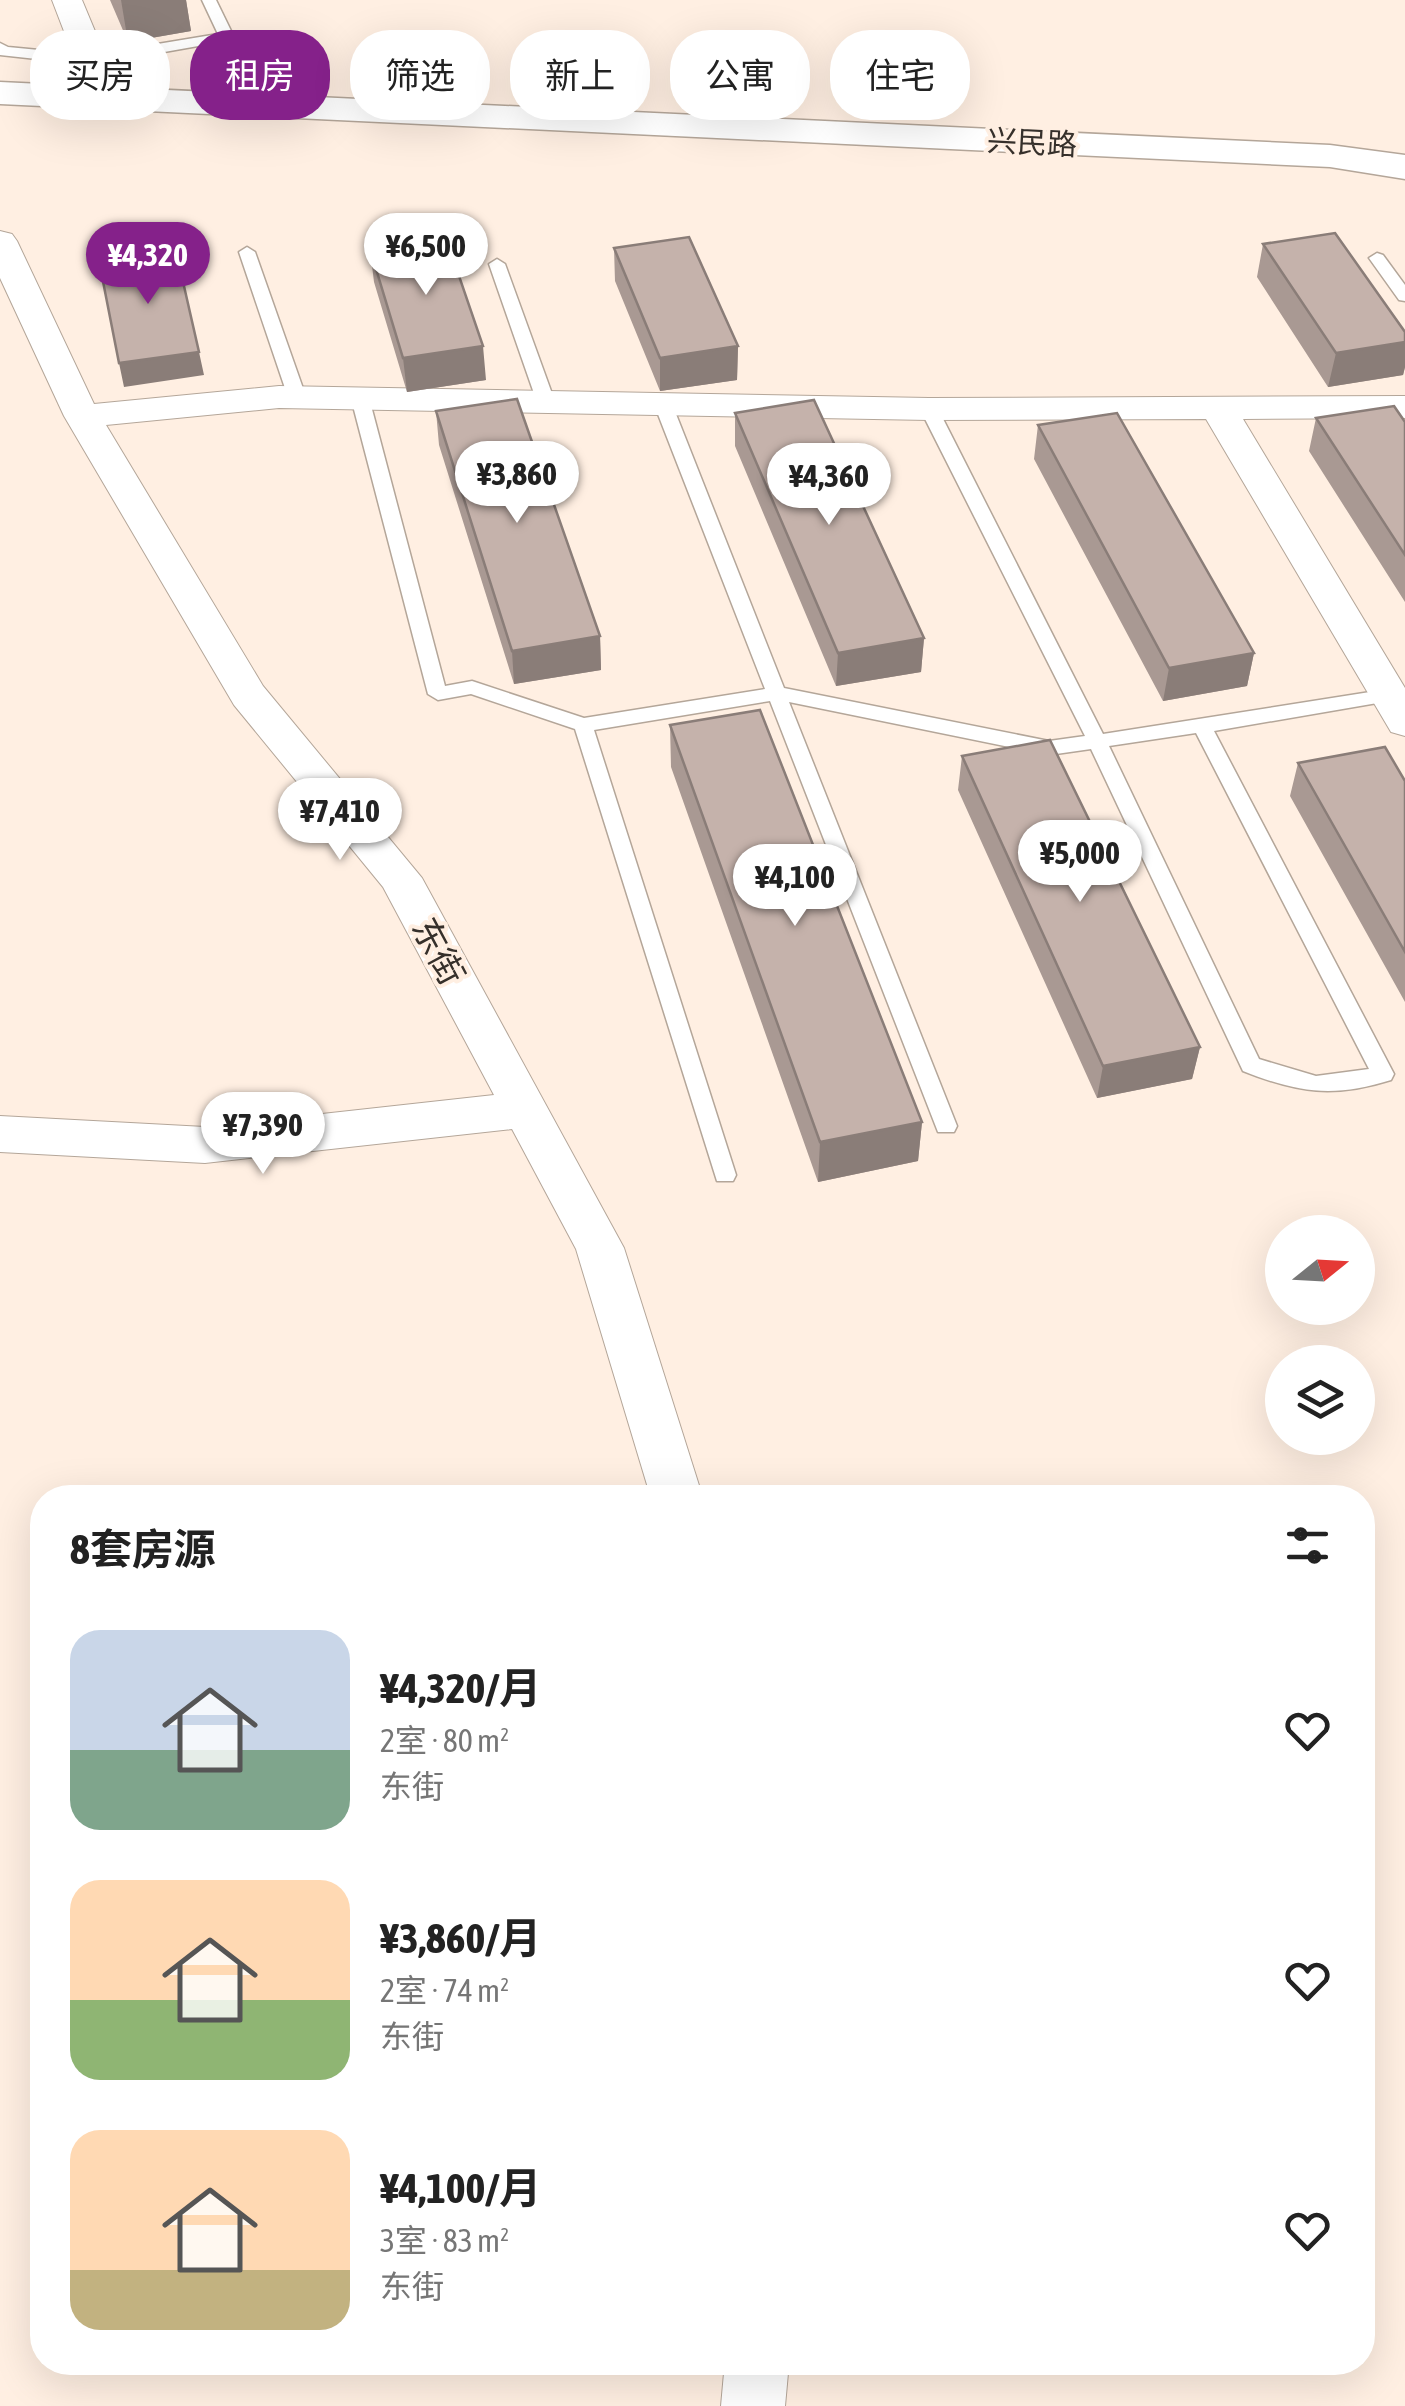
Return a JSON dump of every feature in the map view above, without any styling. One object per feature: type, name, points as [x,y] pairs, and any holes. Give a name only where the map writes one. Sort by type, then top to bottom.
[{"type":"main road","name":"兴民路","points":[[0,93],[30,94]]},
{"type":"main road","name":"兴民路","points":[[170,101],[1330,156],[1405,166]]},
{"type":"street","points":[[67,0],[79,30]]},
{"type":"street","name":"东街","points":[[0,241],[82,416],[248,695],[400,878],[600,1248],[673,1485]]},
{"type":"street","points":[[82,416],[297,398],[929,409],[1405,406]]},
{"type":"street","points":[[1218,408],[1397,709]]},
{"type":"street","points":[[0,1134],[205,1145],[524,1110]]},
{"type":"street","points":[[753,2406],[757,2375]]},
{"type":"lane","points":[[170,47],[226,37],[209,0]]},
{"type":"lane","points":[[0,48],[30,54]]},
{"type":"lane","points":[[248,252],[297,398]]},
{"type":"lane","points":[[1377,258],[1405,296]]},
{"type":"lane","points":[[497,264],[546,402]]},
{"type":"lane","points":[[360,398],[438,694],[472,687],[583,725],[777,693],[1050,748],[1202,726],[1397,709]]},
{"type":"lane","points":[[663,404],[946,1126]]},
{"type":"lane","points":[[929,409],[1097,741],[1251,1065],[1296,1084],[1334,1085],[1383,1074],[1202,726]]},
{"type":"lane","points":[[583,725],[725,1175]]},
{"type":"building","points":[[1335,233],[1405,332],[1405,342],[1336,353],[1263,244]]},
{"type":"building","points":[[689,237],[738,346],[660,358],[614,248]]},
{"type":"building","points":[[446,238],[483,346],[403,358],[370,249]]},
{"type":"building","points":[[176,251],[199,352],[119,363],[99,261]]},
{"type":"building","points":[[517,399],[600,636],[512,651],[436,411]]},
{"type":"building","points":[[814,400],[924,638],[838,653],[735,413]]},
{"type":"building","points":[[1394,406],[1405,422],[1405,555],[1316,418]]},
{"type":"building","points":[[1117,413],[1254,653],[1169,668],[1038,425]]},
{"type":"building","points":[[760,710],[922,1122],[820,1142],[670,725]]},
{"type":"building","points":[[1050,740],[1200,1047],[1103,1066],[962,756]]},
{"type":"building","points":[[1385,747],[1405,781],[1405,952],[1298,763]]}]
